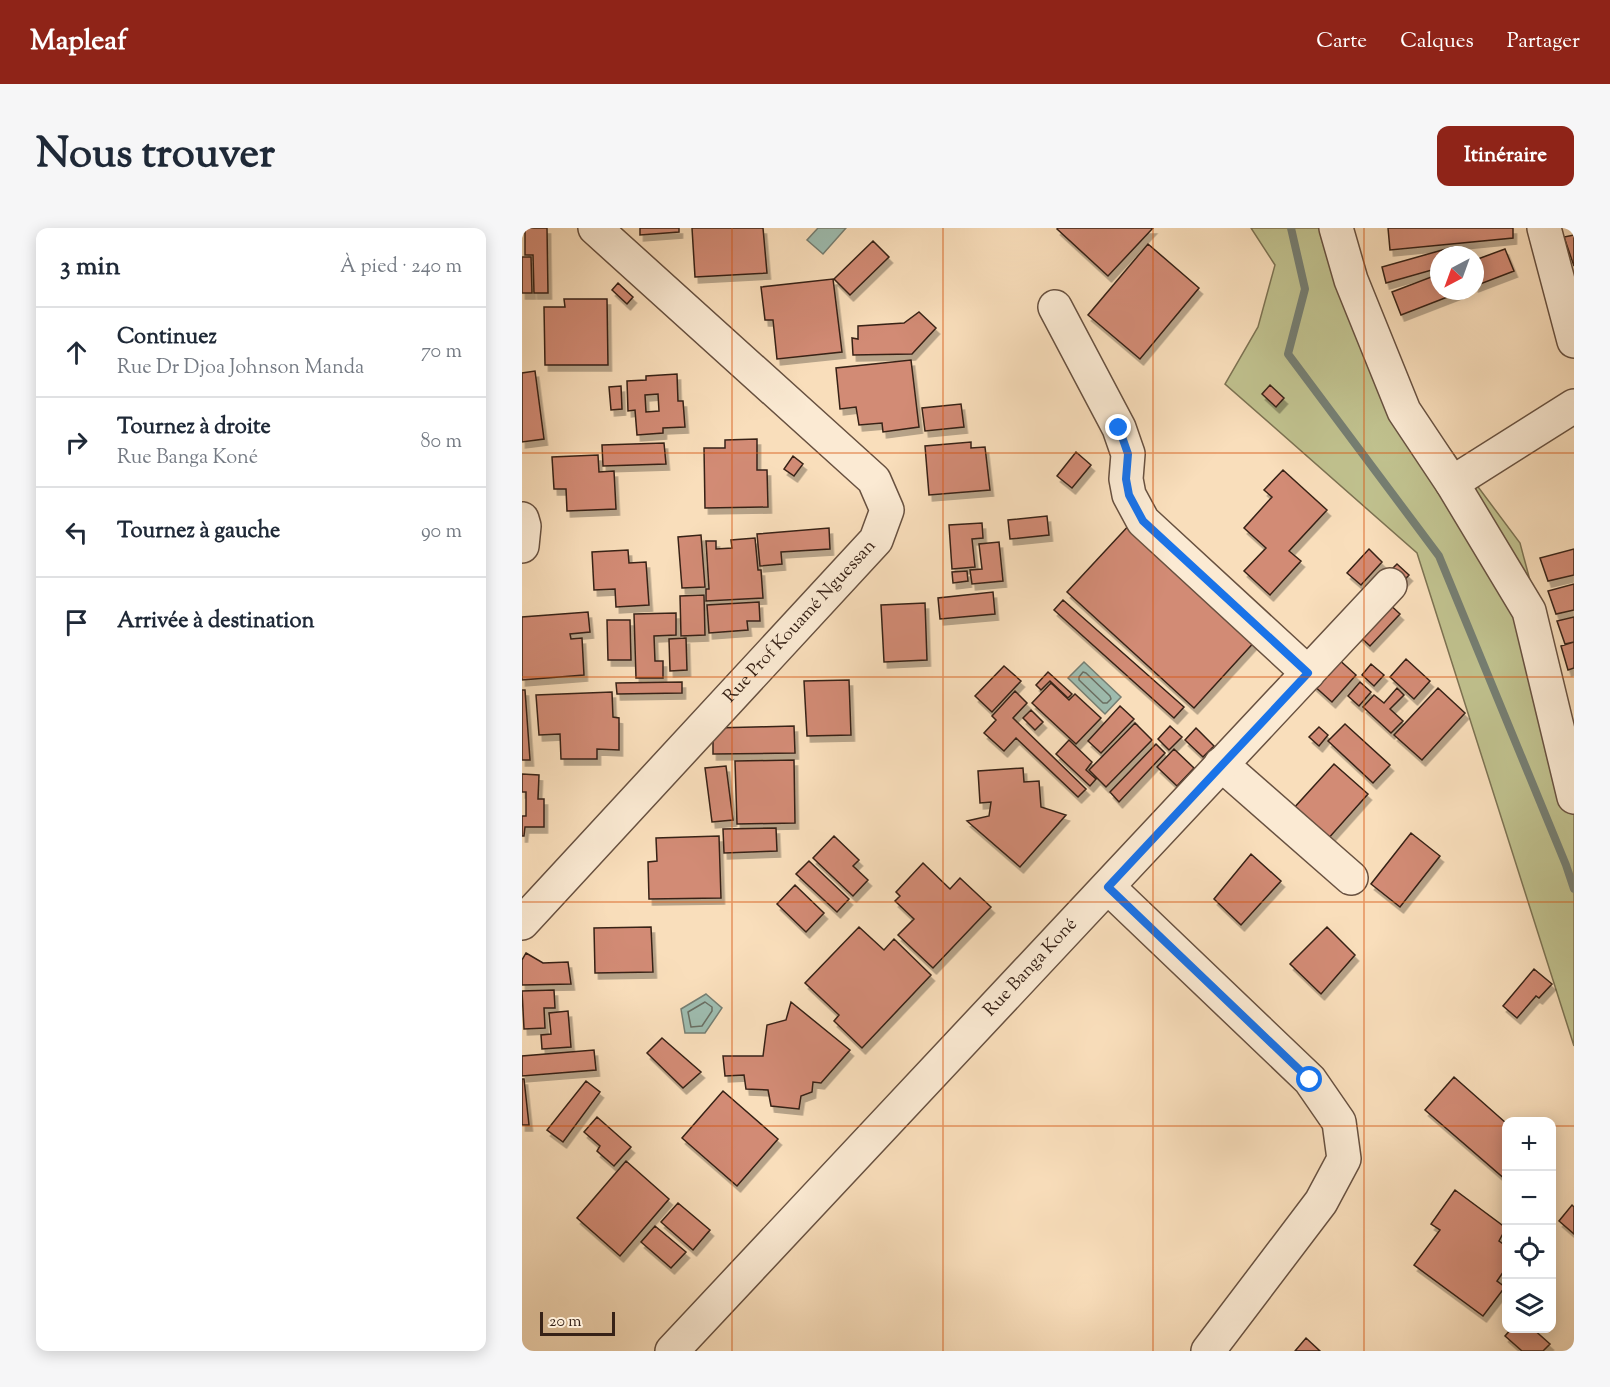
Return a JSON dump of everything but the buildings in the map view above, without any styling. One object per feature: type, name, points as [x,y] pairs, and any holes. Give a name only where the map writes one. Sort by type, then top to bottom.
[{"type":"street","name":"Rue Prof Kouamé Nguessan","points":[[524,915],[876,540],[887,510],[874,480],[595,228]]},
{"type":"street","points":[[1336,228],[1351,280],[1404,411],[1452,483],[1528,611],[1574,797]]},
{"type":"street","points":[[1544,228],[1574,341]]},
{"type":"street","points":[[1055,307],[1119,428],[1128,454],[1126,479],[1129,495],[1143,521],[1308,673]]},
{"type":"street","points":[[1452,483],[1574,406]]},
{"type":"street","points":[[522,519],[524,525],[522,546]]},
{"type":"street","name":"Rue Banga Koné","points":[[689,1346],[1221,764],[1390,585]]},
{"type":"street","points":[[1221,764],[1351,878]]},
{"type":"street","points":[[1108,887],[1310,1080],[1339,1122],[1344,1159],[1321,1202],[1208,1351]]},
{"type":"green space","points":[[1251,228],[1333,228],[1372,345],[1520,543],[1574,746],[1574,1046],[1417,553],[1225,384],[1258,327],[1275,265]]},
{"type":"water","points":[[818,228],[846,228],[823,254],[807,240]]},
{"type":"water","points":[[1084,662],[1121,697],[1105,714],[1068,678]]},
{"type":"water","points":[[706,994],[722,1008],[705,1033],[685,1033],[681,1009]]},
{"type":"waterway","points":[[1291,228],[1305,289],[1288,354],[1439,556],[1574,889]]},
{"type":"route","points":[[1119,428],[1128,454],[1126,479],[1129,495],[1143,521],[1308,673],[1108,887],[1310,1080]]}]
